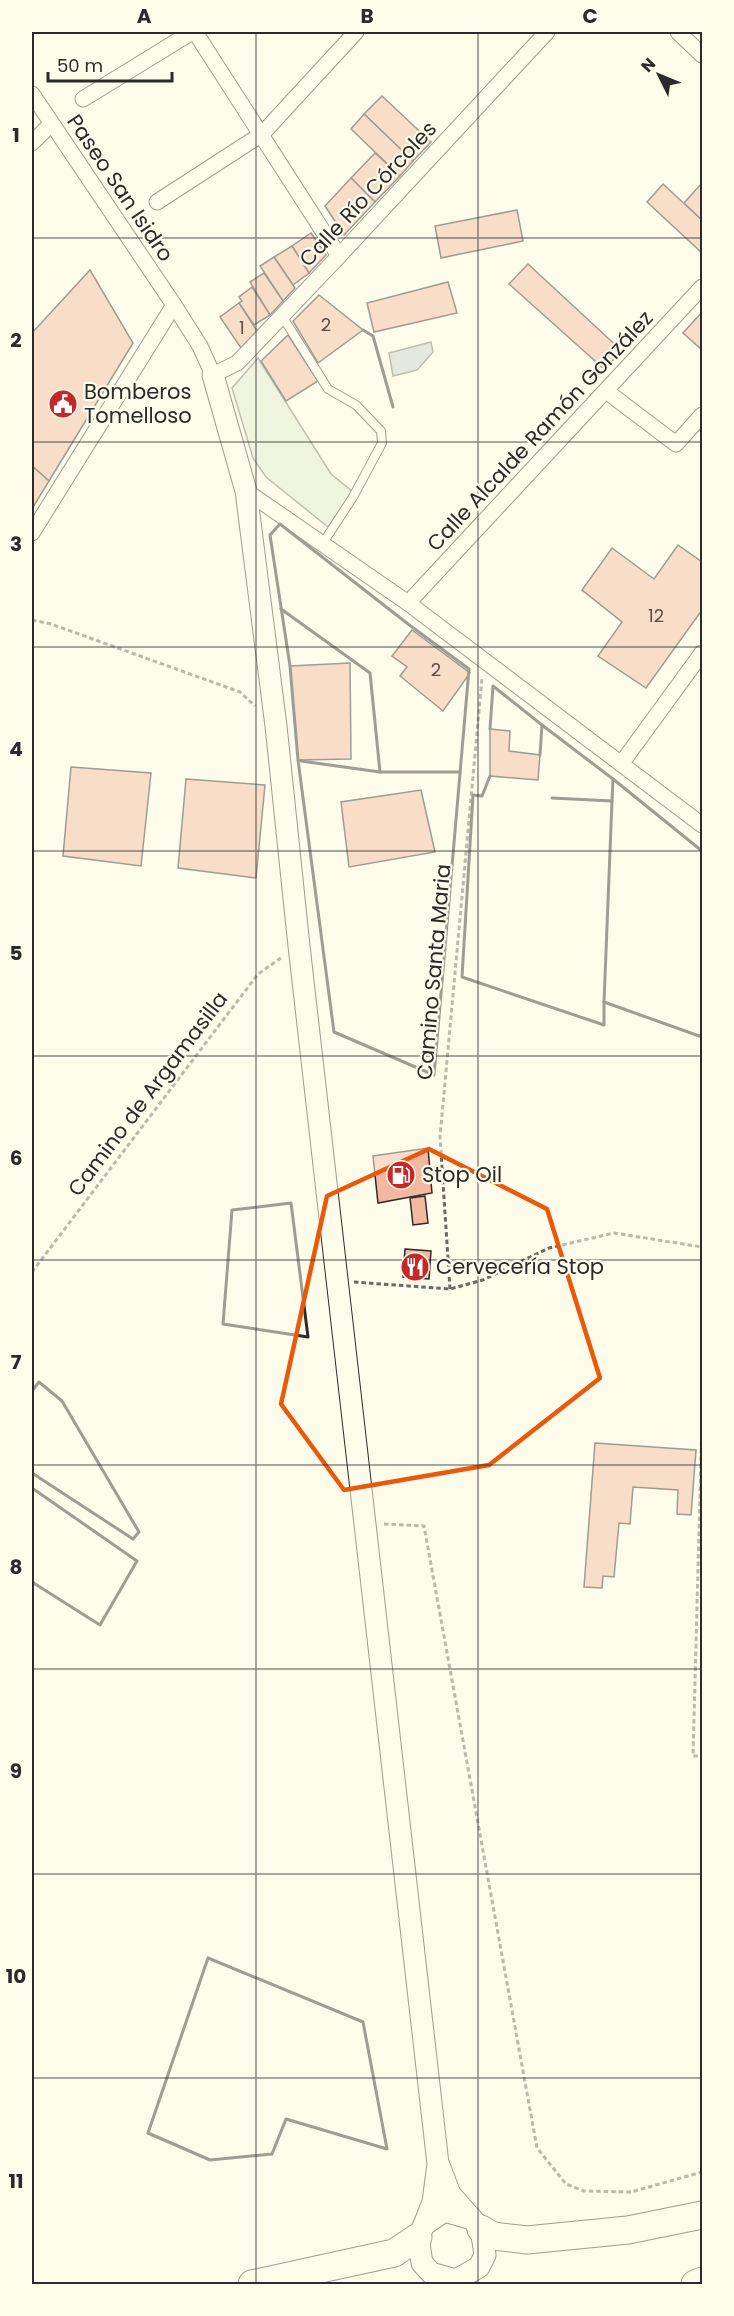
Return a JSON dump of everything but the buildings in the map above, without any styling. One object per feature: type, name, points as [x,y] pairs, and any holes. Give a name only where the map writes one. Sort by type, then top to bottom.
[{"type":"highway","points":[[477,2224],[493,2236],[527,2240],[628,2230],[702,2215]]},
{"type":"highway","points":[[252,2284],[394,2253],[421,2231]]},
{"type":"highway","points":[[694,2284],[702,2281]]},
{"type":"main road","points":[[213,375],[246,490],[276,726],[438,2164],[432,2202],[421,2231],[422,2263],[436,2279],[456,2280],[474,2276],[485,2255],[477,2224],[450,2193],[438,2164]]},
{"type":"main road","points":[[421,2231],[444,2211],[477,2224]]},
{"type":"street","points":[[83,99],[194,32],[339,256]]},
{"type":"street","points":[[157,202],[262,134],[356,32]]},
{"type":"street","name":"Calle Río Córcoles","points":[[213,375],[237,363],[547,32]]},
{"type":"street","points":[[678,32],[702,55]]},
{"type":"street","name":"Paseo San Isidro","points":[[32,94],[174,305],[200,346],[213,375]]},
{"type":"street","points":[[32,143],[51,124]]},
{"type":"street","name":"Calle Alcalde Ramón González","points":[[408,603],[702,287]]},
{"type":"street","points":[[32,533],[174,305]]},
{"type":"street","points":[[606,391],[676,444],[702,415]]},
{"type":"street","points":[[246,490],[408,603],[702,825]]},
{"type":"street","points":[[621,764],[702,653]]},
{"type":"lane","points":[[282,316],[328,389],[356,405],[381,431],[382,443],[353,497],[323,543]]},
{"type":"path","points":[[32,620],[51,624],[240,692],[276,726]]},
{"type":"path","name":"Camino Santa Maria","points":[[450,1289],[440,1137],[483,659]]},
{"type":"path","name":"Camino de Argamasilla","points":[[32,1272],[258,974],[299,946]]},
{"type":"path","points":[[337,1281],[450,1289],[483,1280],[549,1248],[614,1233],[702,1247]]},
{"type":"path","points":[[702,1419],[693,1756],[702,1756]]},
{"type":"path","points":[[365,1523],[424,1526],[537,2148],[566,2184],[584,2191],[631,2192],[702,2172]]},
{"type":"highlighted area","points":[[429,1149],[547,1209],[600,1378],[489,1465],[344,1490],[281,1404],[327,1196]]},
{"type":"green space","points":[[258,358],[331,474],[353,492],[328,527],[266,477],[253,458],[232,388]]},
{"type":"shaded area","points":[[431,342],[433,352],[417,370],[393,376],[389,353]]},
{"type":"wall","points":[[363,330],[373,336],[393,407]]},
{"type":"wall","points":[[280,524],[469,669],[434,1075],[334,1032],[298,760],[290,666],[270,535],[280,524]]},
{"type":"wall","points":[[281,609],[370,673],[380,772],[459,772]]},
{"type":"wall","points":[[490,729],[493,686],[542,725],[540,755]]},
{"type":"wall","points":[[542,725],[613,779],[612,801],[552,798]]},
{"type":"wall","points":[[301,761],[380,772]]},
{"type":"wall","points":[[490,776],[482,796],[473,795],[462,977],[604,1025],[604,1002]]},
{"type":"wall","points":[[613,779],[702,851]]},
{"type":"wall","points":[[612,801],[604,1002],[702,1037]]},
{"type":"wall","points":[[291,1203],[308,1337],[223,1324],[232,1210],[291,1203]]},
{"type":"wall","points":[[32,1391],[39,1382],[62,1401],[139,1532],[133,1539],[32,1473]]},
{"type":"wall","points":[[32,1488],[137,1561],[100,1625],[32,1582]]},
{"type":"wall","points":[[208,1958],[363,2022],[387,2149],[286,2119],[272,2154],[210,2160],[148,2133],[208,1958]]},
{"type":"place","name":"Bomberos Tomelloso","points":[[63,404]]},
{"type":"place","name":"Stop Oil","points":[[401,1175]]},
{"type":"place","name":"Cervecería Stop","points":[[415,1267]]}]
